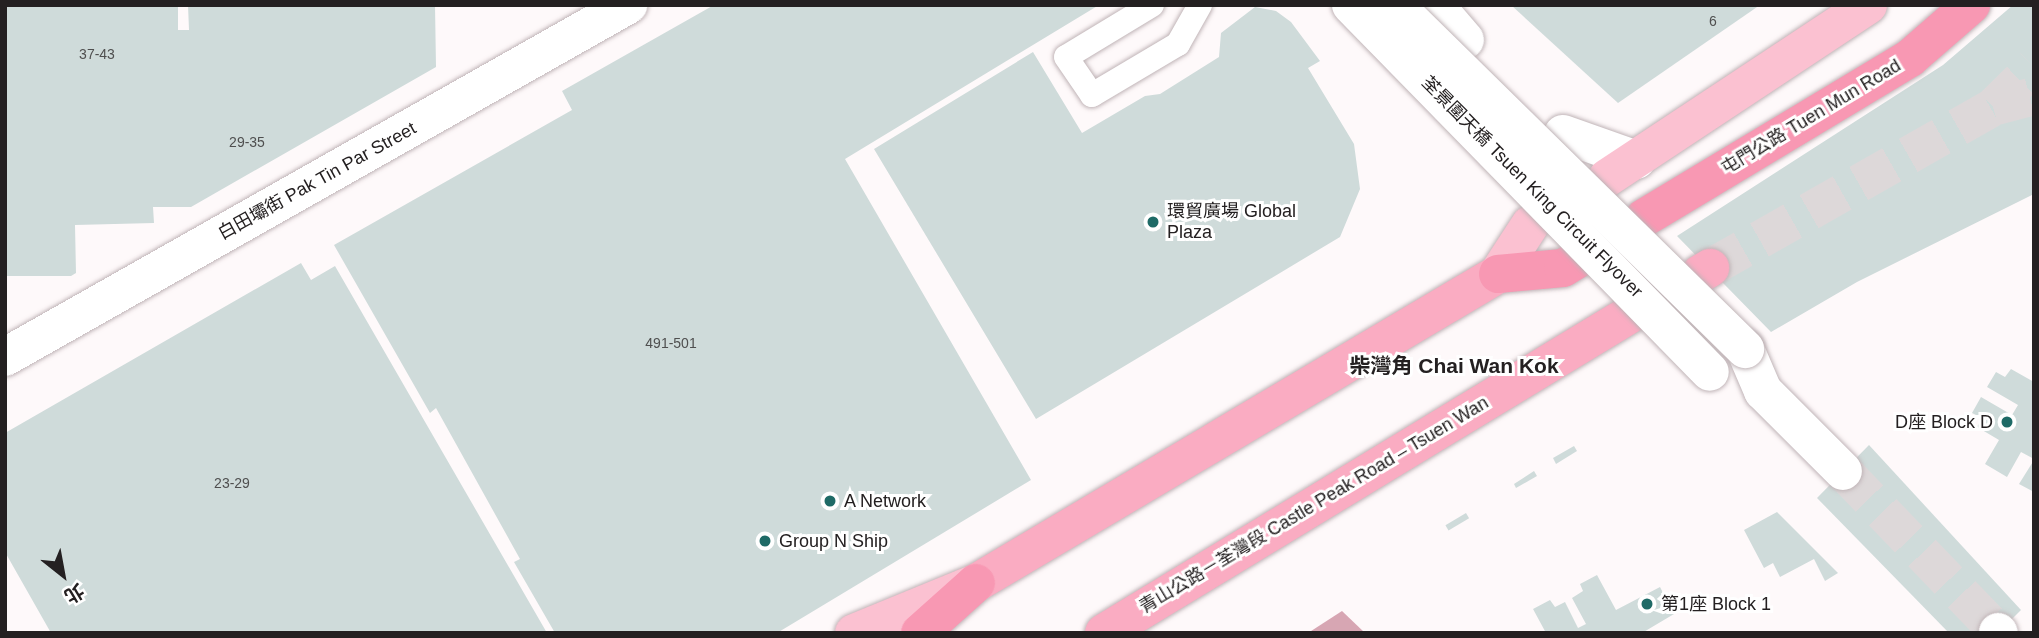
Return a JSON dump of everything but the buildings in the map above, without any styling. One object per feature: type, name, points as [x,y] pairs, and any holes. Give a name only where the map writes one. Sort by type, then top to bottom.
[{"type":"highway","name":"屯門公路 Tuen Mun Road","points":[[1644,218],[1910,58],[1971,5]]},
{"type":"highway","points":[[920,633],[976,583],[1498,274],[1563,268],[1578,259]]},
{"type":"highway","name":"青山公路－荃灣段 Castle Peak Road – Tsuen Wan","points":[[1104,633],[1632,313]]},
{"type":"main road","points":[[1622,169],[1868,5]]},
{"type":"main road","points":[[1498,274],[1530,225]]},
{"type":"main road","points":[[854,633],[976,583]]},
{"type":"street","name":"白田壩街 Pak Tin Par Street","points":[[5,357],[628,5]]},
{"type":"street","name":"荃景圍天橋 Tsuen King Circuit Flyover","points":[[1351,5],[1621,276],[1710,372],[1763,391]]},
{"type":"street","name":"荃景圍天橋 Tsuen King Circuit Flyover","points":[[1395,5],[1745,349],[1763,391]]},
{"type":"street","points":[[1435,5],[1465,40]]},
{"type":"street","points":[[1563,134],[1622,169]]},
{"type":"street","points":[[1763,391],[1843,471]]},
{"type":"lane","points":[[1152,5],[1066,57],[1092,95],[1178,44],[1192,8]]},
{"type":"shaded area","points":[[1342,611],[1365,633],[1308,633]]},
{"type":"tunnel","points":[[1993,107],[2034,67]]},
{"type":"tunnel","points":[[1993,107],[2034,96]]},
{"type":"tunnel","points":[[1710,268],[1993,107]]},
{"type":"tunnel","points":[[1843,471],[1998,632]]},
{"type":"place","name":"環貿廣場 Global Plaza","points":[[1153,222]]},
{"type":"place","name":"D座 Block D","points":[[2007,422]]},
{"type":"place","name":"A Network","points":[[830,501]]},
{"type":"place","name":"Group N Ship","points":[[765,541]]},
{"type":"place","name":"第1座 Block 1","points":[[1647,604]]},
{"type":"district","name":"柴灣角 Chai Wan Kok","points":[[1454,366]]}]
